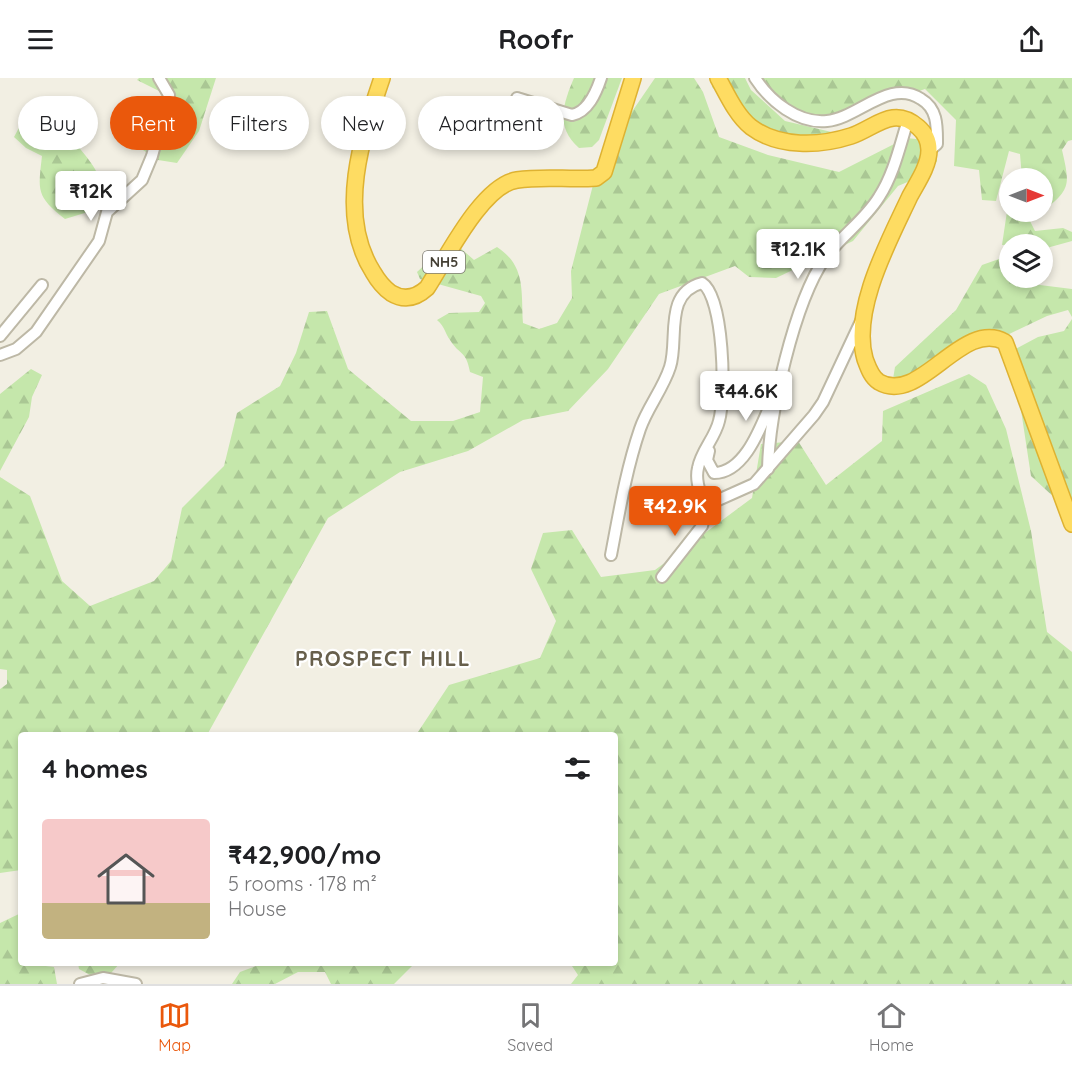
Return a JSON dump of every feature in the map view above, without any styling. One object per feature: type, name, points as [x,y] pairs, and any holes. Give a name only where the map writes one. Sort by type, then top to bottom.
[{"type":"highway","name":"NH5","points":[[382,78],[365,126],[360,148],[355,211],[357,238],[364,258],[376,277],[390,292],[405,298],[419,296],[427,288],[473,215],[498,189],[515,180],[596,178],[604,172],[633,78]]},
{"type":"highway","points":[[718,78],[737,112],[750,126],[764,134],[792,143],[824,143],[854,135],[877,122],[895,118],[908,120],[927,137],[929,151],[927,164],[900,217],[863,306],[861,342],[868,368],[876,380],[885,385],[902,384],[927,374],[949,356],[982,338],[995,337],[1005,342],[1072,524]]},
{"type":"street","points":[[0,355],[16,349],[36,332],[99,241],[107,212],[142,180],[152,156],[169,95],[159,78]]},
{"type":"street","points":[[564,113],[572,116],[580,114],[588,105],[601,78]]},
{"type":"street","points":[[755,78],[790,112],[813,121],[840,118],[882,97],[906,93],[914,95],[930,106],[937,122],[937,144],[929,151]]},
{"type":"street","points":[[768,469],[768,435],[795,325],[814,277],[825,258],[880,196],[908,120]]},
{"type":"street","points":[[611,555],[627,471],[641,426],[672,361],[673,318],[683,296],[693,285],[702,283],[709,288],[714,301],[724,373],[719,424],[698,466],[697,477],[704,504],[707,505]]},
{"type":"street","points":[[0,336],[42,285]]},
{"type":"street","points":[[707,505],[754,484],[768,469],[823,402],[862,318]]},
{"type":"street","points":[[712,438],[707,460],[709,468],[717,473],[727,471],[752,444],[783,375]]},
{"type":"street","points":[[662,577],[702,526],[707,505]]},
{"type":"street","points":[[80,984],[103,978],[136,984]]},
{"type":"green space","points":[[139,78],[216,78],[197,134],[197,96],[165,96],[165,94],[137,80]]},
{"type":"green space","points":[[574,78],[622,78],[599,140],[592,147],[579,148],[567,132],[564,123],[564,106]]},
{"type":"green space","points":[[655,78],[694,78],[703,92],[719,137],[768,155],[839,172],[906,138],[936,141],[937,161],[929,173],[898,186],[853,241],[776,278],[749,277],[735,266],[659,294],[608,369],[568,411],[523,420],[468,451],[400,472],[328,518],[209,732],[18,732],[18,870],[0,873],[0,689],[7,684],[7,670],[0,669],[0,477],[30,496],[62,581],[90,606],[154,581],[171,561],[182,508],[224,466],[237,413],[280,386],[296,353],[309,312],[327,311],[348,369],[411,421],[453,421],[480,412],[483,377],[470,372],[465,356],[454,345],[437,320],[449,313],[479,312],[485,303],[481,296],[420,279],[417,272],[445,246],[457,245],[474,260],[497,247],[513,262],[517,271],[522,290],[523,323],[539,329],[557,323],[572,298],[571,271],[594,181],[629,116]]},
{"type":"green space","points":[[712,78],[745,78],[751,90],[785,121],[840,134],[813,149],[748,123],[712,87]]},
{"type":"green space","points":[[762,78],[1072,78],[1072,140],[1068,141],[1062,150],[1066,185],[1053,202],[1053,168],[1021,168],[1020,154],[1009,151],[1005,168],[999,168],[999,189],[996,201],[982,200],[979,170],[954,166],[956,120],[925,89],[860,110],[825,115],[810,115],[796,111]]},
{"type":"green space","points":[[30,150],[81,150],[99,179],[102,199],[88,212],[65,219],[49,204],[41,192],[42,156]]},
{"type":"green space","points":[[143,150],[186,150],[177,163],[158,160]]},
{"type":"green space","points":[[1005,222],[1030,222],[1035,231],[1063,228],[1072,232],[1072,241],[1053,246],[1053,234],[1004,234]]},
{"type":"green space","points":[[999,259],[999,288],[1053,287],[1072,289],[1072,317],[1068,310],[1047,316],[1003,337],[976,331],[952,361],[921,382],[893,379],[895,367],[956,310],[982,265]]},
{"type":"green space","points":[[1072,319],[1072,517],[1070,512],[1031,476],[1012,351],[1038,337],[1064,331]]},
{"type":"green space","points":[[31,369],[42,375],[32,397],[29,417],[0,471],[0,394]]},
{"type":"green space","points":[[969,374],[986,385],[1006,429],[1031,531],[1047,632],[1072,652],[1072,984],[571,984],[578,975],[572,966],[618,966],[618,732],[418,732],[449,685],[540,658],[556,621],[531,569],[543,533],[572,530],[601,577],[655,570],[752,498],[761,444],[798,441],[826,485],[882,441],[883,411]]},
{"type":"green space","points":[[18,914],[18,966],[54,967],[57,984],[0,984],[0,923]]},
{"type":"green space","points":[[78,966],[117,966],[103,982],[79,969]]},
{"type":"green space","points":[[256,966],[412,966],[394,984],[331,984],[325,972],[298,972],[275,984],[232,984],[240,972]]},
{"type":"district","name":"PROSPECT HILL","points":[[383,659]]}]
